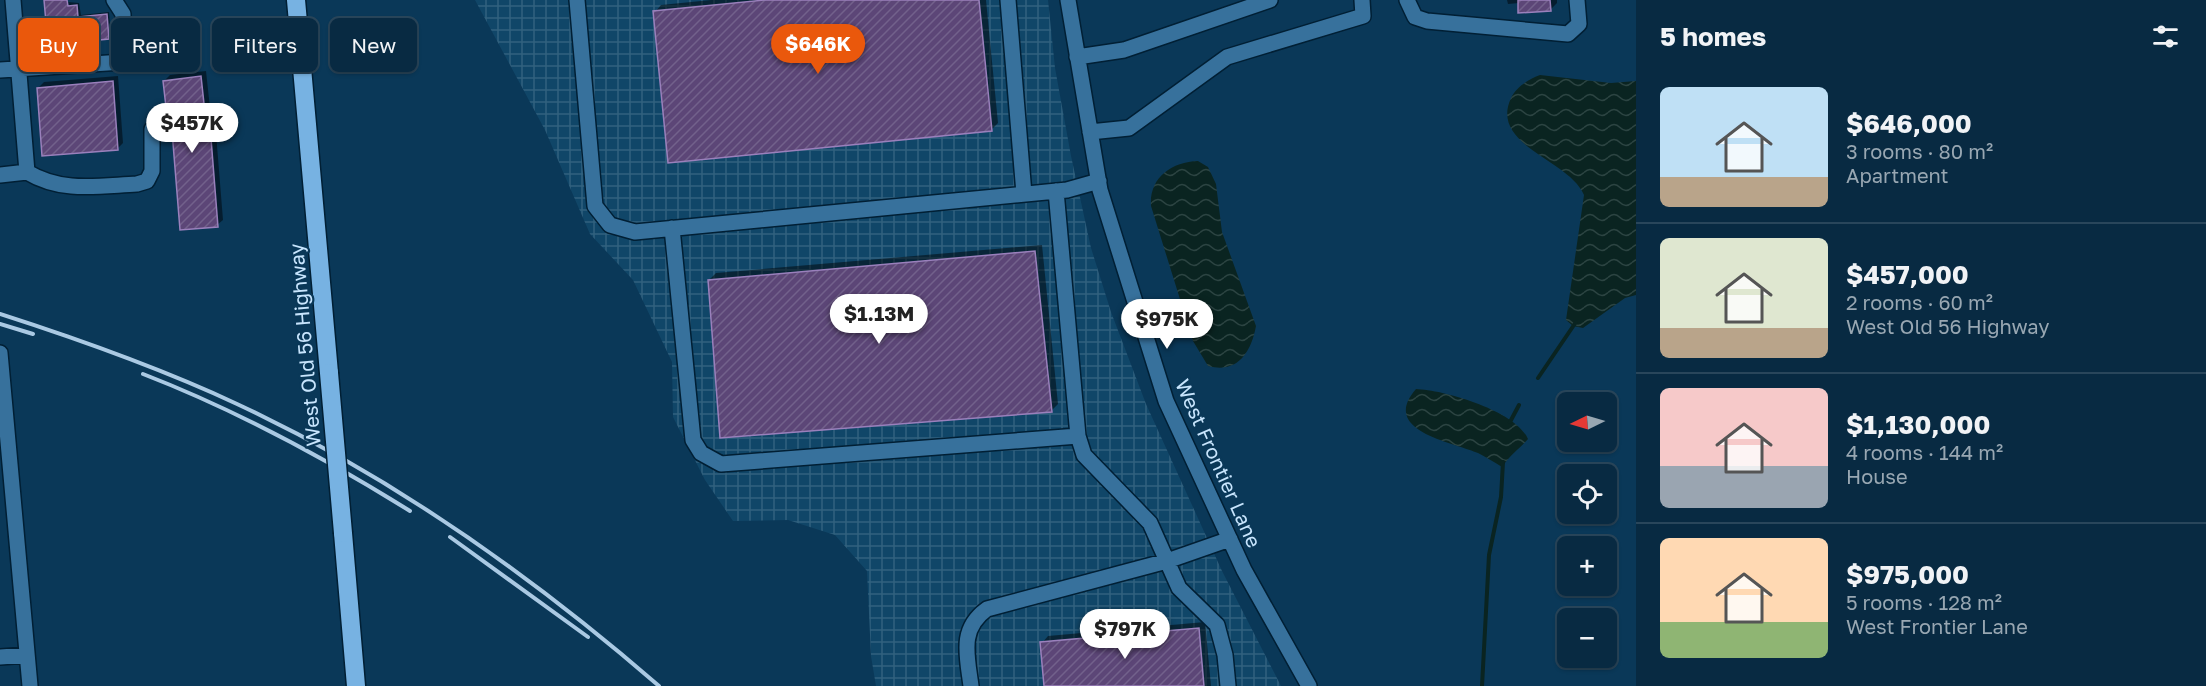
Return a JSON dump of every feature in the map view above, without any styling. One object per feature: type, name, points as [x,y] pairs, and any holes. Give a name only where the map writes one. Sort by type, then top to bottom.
[{"type":"highway","name":"West Old 56 Highway","points":[[296,0],[356,686]]},
{"type":"street","points":[[13,0],[18,58]]},
{"type":"street","points":[[114,0],[123,18]]},
{"type":"street","points":[[576,0],[595,206],[610,225],[635,232],[1056,191],[1099,181]]},
{"type":"street","points":[[1008,0],[1024,194]]},
{"type":"street","name":"West Frontier Lane","points":[[1068,0],[1099,181],[1166,401],[1230,539],[1309,686]]},
{"type":"street","points":[[1077,57],[1124,50],[1270,0]]},
{"type":"street","points":[[1090,132],[1129,128],[1227,57],[1363,16],[1362,0]]},
{"type":"street","points":[[1407,0],[1414,17],[1427,21],[1568,33],[1579,24],[1577,0]]},
{"type":"street","points":[[0,70],[18,69]]},
{"type":"street","points":[[19,72],[27,172]]},
{"type":"street","points":[[0,175],[27,172],[46,183],[66,187],[137,184],[147,181],[152,171],[152,129]]},
{"type":"street","points":[[1056,191],[1078,435],[1084,455],[1150,523],[1179,588],[1217,625],[1225,655],[1228,686]]},
{"type":"street","points":[[672,228],[693,440],[701,453],[721,465],[1078,435]]},
{"type":"street","points":[[0,353],[30,686]]},
{"type":"street","points":[[971,686],[966,645],[973,619],[987,609],[1167,561],[1230,539]]},
{"type":"street","points":[[0,657],[27,655]]},
{"type":"shaded area","points":[[475,0],[1048,0],[1055,68],[1071,156],[1091,248],[1111,312],[1146,404],[1222,571],[1281,686],[876,686],[871,656],[867,571],[835,535],[788,520],[733,521],[705,480],[673,417],[672,362],[633,280],[590,234],[545,130]]},
{"type":"water","points":[[1540,75],[1611,83],[1636,81],[1636,295],[1625,298],[1583,328],[1573,326],[1566,320],[1584,195],[1576,182],[1520,140],[1511,128],[1507,114],[1511,98],[1516,90],[1527,81]]},
{"type":"water","points":[[1198,161],[1208,167],[1216,184],[1222,232],[1256,326],[1246,353],[1235,364],[1227,367],[1208,366],[1193,341],[1151,206],[1154,187],[1164,173],[1179,165]]},
{"type":"water","points":[[1416,389],[1444,393],[1495,411],[1521,429],[1528,439],[1502,467],[1478,453],[1424,433],[1413,425],[1407,415],[1407,403]]},
{"type":"building","points":[[44,0],[67,0],[68,6],[77,5],[78,17],[107,14],[109,39],[99,40],[99,18],[46,18]]},
{"type":"building","points":[[765,0],[979,0],[992,131],[668,163],[653,11]]},
{"type":"building","points":[[1518,0],[1550,0],[1551,11],[1518,13]]},
{"type":"building","points":[[201,76],[205,113],[209,113],[218,227],[180,230],[170,106],[166,107],[163,81]]},
{"type":"building","points":[[113,81],[118,150],[42,156],[37,88]]},
{"type":"building","points":[[1035,251],[1052,412],[720,438],[708,280]]},
{"type":"building","points":[[1199,628],[1204,686],[1044,686],[1040,642]]},
{"type":"waterway","points":[[1538,378],[1576,322]]},
{"type":"waterway","points":[[1510,422],[1519,405]]},
{"type":"waterway","points":[[1482,686],[1489,555],[1501,497],[1503,462]]},
{"type":"railway","points":[[0,314],[90,344],[179,378],[294,432],[350,463],[458,530],[510,567],[561,605],[659,686]]},
{"type":"railway","points":[[0,324],[33,334]]},
{"type":"railway","points":[[143,374],[212,403],[280,436],[410,511]]},
{"type":"railway","points":[[450,537],[588,637]]}]
